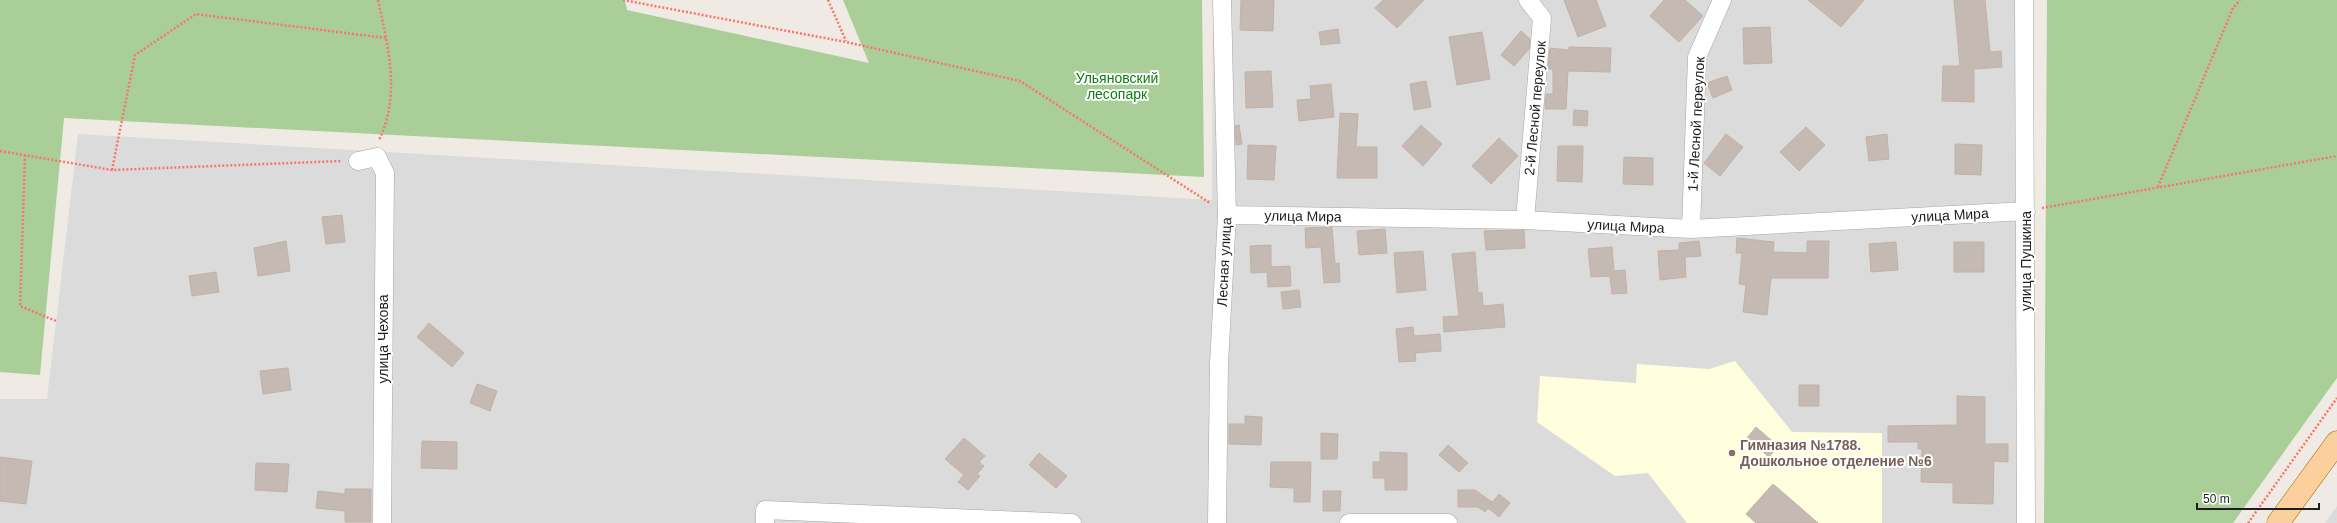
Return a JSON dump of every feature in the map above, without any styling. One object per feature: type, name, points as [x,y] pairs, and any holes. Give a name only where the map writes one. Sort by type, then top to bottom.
[{"type":"main road","points":[[2278,523],[2337,442]]},
{"type":"street","name":"Лесная улица","points":[[1217,523],[1219,364],[1227,214],[1222,0]]},
{"type":"street","name":"2-й Лесной переулок","points":[[1525,220],[1542,18],[1528,0]]},
{"type":"street","name":"1-й Лесной переулок","points":[[1691,229],[1697,57],[1722,0]]},
{"type":"street","name":"улица Пушкина","points":[[2024,0],[2026,523]]},
{"type":"street","points":[[358,160],[377,157]]},
{"type":"street","name":"улица Чехова","points":[[377,157],[384,173],[382,523]]},
{"type":"street","name":"улица Мира","points":[[1227,214],[1525,220],[1691,229],[2026,211]]},
{"type":"street","points":[[765,523],[765,510],[1072,523]]},
{"type":"street","points":[[1349,523],[1448,523]]},
{"type":"path","points":[[377,157],[375,148],[385,128],[392,100],[390,55],[378,0]]},
{"type":"path","points":[[623,0],[846,42],[1020,81],[1227,214]]},
{"type":"path","points":[[828,0],[846,42]]},
{"type":"path","points":[[2158,187],[2233,8],[2240,0]]},
{"type":"path","points":[[112,170],[135,55],[196,14],[386,38]]},
{"type":"path","points":[[0,151],[112,170],[358,160]]},
{"type":"path","points":[[25,155],[20,306],[56,321]]},
{"type":"path","points":[[2026,211],[2337,156]]},
{"type":"path","points":[[2248,523],[2337,398]]},
{"type":"shaded area","points":[[1213,0],[2031,0],[2030,523],[0,523],[0,399],[47,399],[78,134],[1212,200]]},
{"type":"shaded area","name":"Гимназия №1788. Дошкольное отделение №6","points":[[1735,361],[1792,432],[1882,433],[1882,523],[1687,523],[1648,473],[1615,476],[1537,422],[1540,376],[1636,383],[1637,364],[1709,369]]},
{"type":"shaded area","points":[[2337,506],[2337,523],[2325,523]]},
{"type":"green space","name":"Ульяновский лесопарк","points":[[0,0],[625,0],[627,10],[869,63],[843,0],[1202,0],[1204,177],[64,118],[40,375],[0,372]]},
{"type":"green space","points":[[2047,0],[2337,0],[2337,378],[2233,523],[2044,523]]},
{"type":"building","points":[[1241,0],[1274,0],[1273,31],[1240,30]]},
{"type":"building","points":[[1383,0],[1424,0],[1397,28],[1375,8]]},
{"type":"building","points":[[1564,0],[1596,0],[1606,26],[1578,37]]},
{"type":"building","points":[[1664,0],[1685,0],[1703,16],[1679,42],[1650,16]]},
{"type":"building","points":[[1808,0],[1864,0],[1841,27]]},
{"type":"building","points":[[1954,0],[1985,0],[1990,52],[2001,51],[2002,67],[1974,69],[1974,102],[1942,101],[1943,66],[1960,66]]},
{"type":"building","points":[[1770,27],[1772,63],[1744,64],[1743,28]]},
{"type":"building","points":[[1338,29],[1340,43],[1321,45],[1319,32]]},
{"type":"building","points":[[1521,31],[1530,39],[1529,49],[1514,66],[1501,55]]},
{"type":"building","points":[[1482,32],[1490,79],[1457,85],[1449,37]]},
{"type":"building","points":[[1569,47],[1611,48],[1610,72],[1568,71],[1566,109],[1545,109],[1546,94],[1553,94],[1553,69],[1548,69],[1550,48],[1569,50]]},
{"type":"building","points":[[1271,71],[1273,107],[1246,108],[1245,72]]},
{"type":"building","points":[[1727,76],[1732,90],[1713,98],[1707,83]]},
{"type":"building","points":[[1426,81],[1431,107],[1414,110],[1410,84]]},
{"type":"building","points":[[1331,84],[1334,117],[1299,121],[1297,100],[1311,99],[1310,86]]},
{"type":"building","points":[[1574,110],[1588,111],[1587,126],[1573,125]]},
{"type":"building","points":[[1340,113],[1358,114],[1356,147],[1377,147],[1377,178],[1337,178]]},
{"type":"building","points":[[1239,125],[1242,144],[1236,145],[1235,126]]},
{"type":"building","points":[[1421,125],[1442,144],[1423,166],[1402,146]]},
{"type":"building","points":[[1806,127],[1825,145],[1799,171],[1780,152]]},
{"type":"building","points":[[1726,134],[1743,147],[1720,176],[1704,163]]},
{"type":"building","points":[[1887,134],[1889,159],[1869,161],[1866,137]]},
{"type":"building","points":[[1499,138],[1518,156],[1491,184],[1472,166]]},
{"type":"building","points":[[1955,144],[1982,145],[1981,175],[1955,174]]},
{"type":"building","points":[[1248,145],[1276,146],[1274,180],[1247,179]]},
{"type":"building","points":[[1558,146],[1583,146],[1582,182],[1557,181]]},
{"type":"building","points":[[1624,157],[1653,158],[1653,185],[1623,184]]},
{"type":"building","points":[[342,215],[345,242],[326,244],[322,217]]},
{"type":"building","points":[[1332,227],[1335,264],[1339,263],[1340,282],[1324,283],[1321,247],[1306,248],[1305,228]]},
{"type":"building","points":[[1385,229],[1387,253],[1359,255],[1357,231]]},
{"type":"building","points":[[1524,230],[1525,248],[1486,250],[1484,231]]},
{"type":"building","points":[[1737,238],[1774,242],[1773,252],[1807,253],[1807,241],[1829,241],[1828,278],[1771,278],[1767,315],[1743,312],[1746,285],[1739,284],[1742,253],[1736,253]]},
{"type":"building","points":[[286,241],[290,271],[258,276],[254,248]]},
{"type":"building","points":[[1699,241],[1701,256],[1685,257],[1686,277],[1660,280],[1658,251],[1679,250],[1679,243]]},
{"type":"building","points":[[1896,242],[1898,270],[1871,272],[1869,244]]},
{"type":"building","points":[[1954,242],[1984,242],[1984,272],[1954,272]]},
{"type":"building","points":[[1271,245],[1271,267],[1290,266],[1291,286],[1268,287],[1267,272],[1251,273],[1250,246]]},
{"type":"building","points":[[1612,247],[1614,271],[1625,270],[1627,293],[1612,294],[1610,276],[1591,277],[1588,249]]},
{"type":"building","points":[[1423,251],[1426,290],[1397,293],[1394,253]]},
{"type":"building","points":[[1475,252],[1478,293],[1482,292],[1483,306],[1503,304],[1505,327],[1444,332],[1443,317],[1459,316],[1452,254]]},
{"type":"building","points":[[216,272],[219,292],[192,296],[189,276]]},
{"type":"building","points":[[1299,290],[1301,307],[1283,309],[1281,292]]},
{"type":"building","points":[[429,323],[464,353],[452,367],[417,337]]},
{"type":"building","points":[[1413,327],[1414,336],[1440,334],[1441,351],[1415,353],[1416,361],[1399,362],[1396,329]]},
{"type":"building","points":[[288,368],[291,390],[263,394],[260,371]]},
{"type":"building","points":[[477,384],[497,391],[490,411],[470,403]]},
{"type":"building","points":[[1799,385],[1819,385],[1819,406],[1799,406]]},
{"type":"building","points":[[1957,396],[1985,397],[1985,444],[2008,444],[2008,462],[1994,461],[1993,504],[1953,503],[1953,483],[1921,482],[1922,449],[1918,449],[1918,442],[1888,442],[1888,426],[1957,425]]},
{"type":"building","points":[[1245,416],[1262,417],[1261,445],[1229,444],[1229,424],[1245,424]]},
{"type":"building","points":[[1756,427],[1778,446],[1769,457],[1747,438]]},
{"type":"building","points":[[1321,433],[1338,434],[1337,459],[1321,459]]},
{"type":"building","points":[[964,438],[985,456],[979,462],[984,466],[977,474],[980,476],[968,490],[958,482],[964,475],[945,459]]},
{"type":"building","points":[[422,441],[457,442],[457,469],[421,468]]},
{"type":"building","points":[[1448,445],[1468,463],[1459,472],[1439,455]]},
{"type":"building","points":[[1380,452],[1407,453],[1407,490],[1385,490],[1385,478],[1373,478],[1373,462],[1380,462]]},
{"type":"building","points":[[1039,453],[1067,476],[1056,488],[1029,465]]},
{"type":"building","points":[[0,457],[32,461],[26,504],[0,501]]},
{"type":"building","points":[[1271,462],[1311,462],[1310,502],[1294,502],[1294,488],[1270,487]]},
{"type":"building","points":[[256,463],[289,464],[287,492],[255,490]]},
{"type":"building","points":[[1773,484],[1818,523],[1756,523],[1746,514]]},
{"type":"building","points":[[345,489],[371,489],[371,522],[345,522],[345,511],[316,508],[318,491],[345,494]]},
{"type":"building","points":[[1458,490],[1475,490],[1492,502],[1490,505],[1499,494],[1510,503],[1499,517],[1488,508],[1485,512],[1478,507],[1458,507]]},
{"type":"building","points":[[1323,491],[1341,491],[1340,511],[1323,511]]},
{"type":"place","name":"Гимназия №1788. Дошкольное отделение №6","points":[[1732,453]]}]
